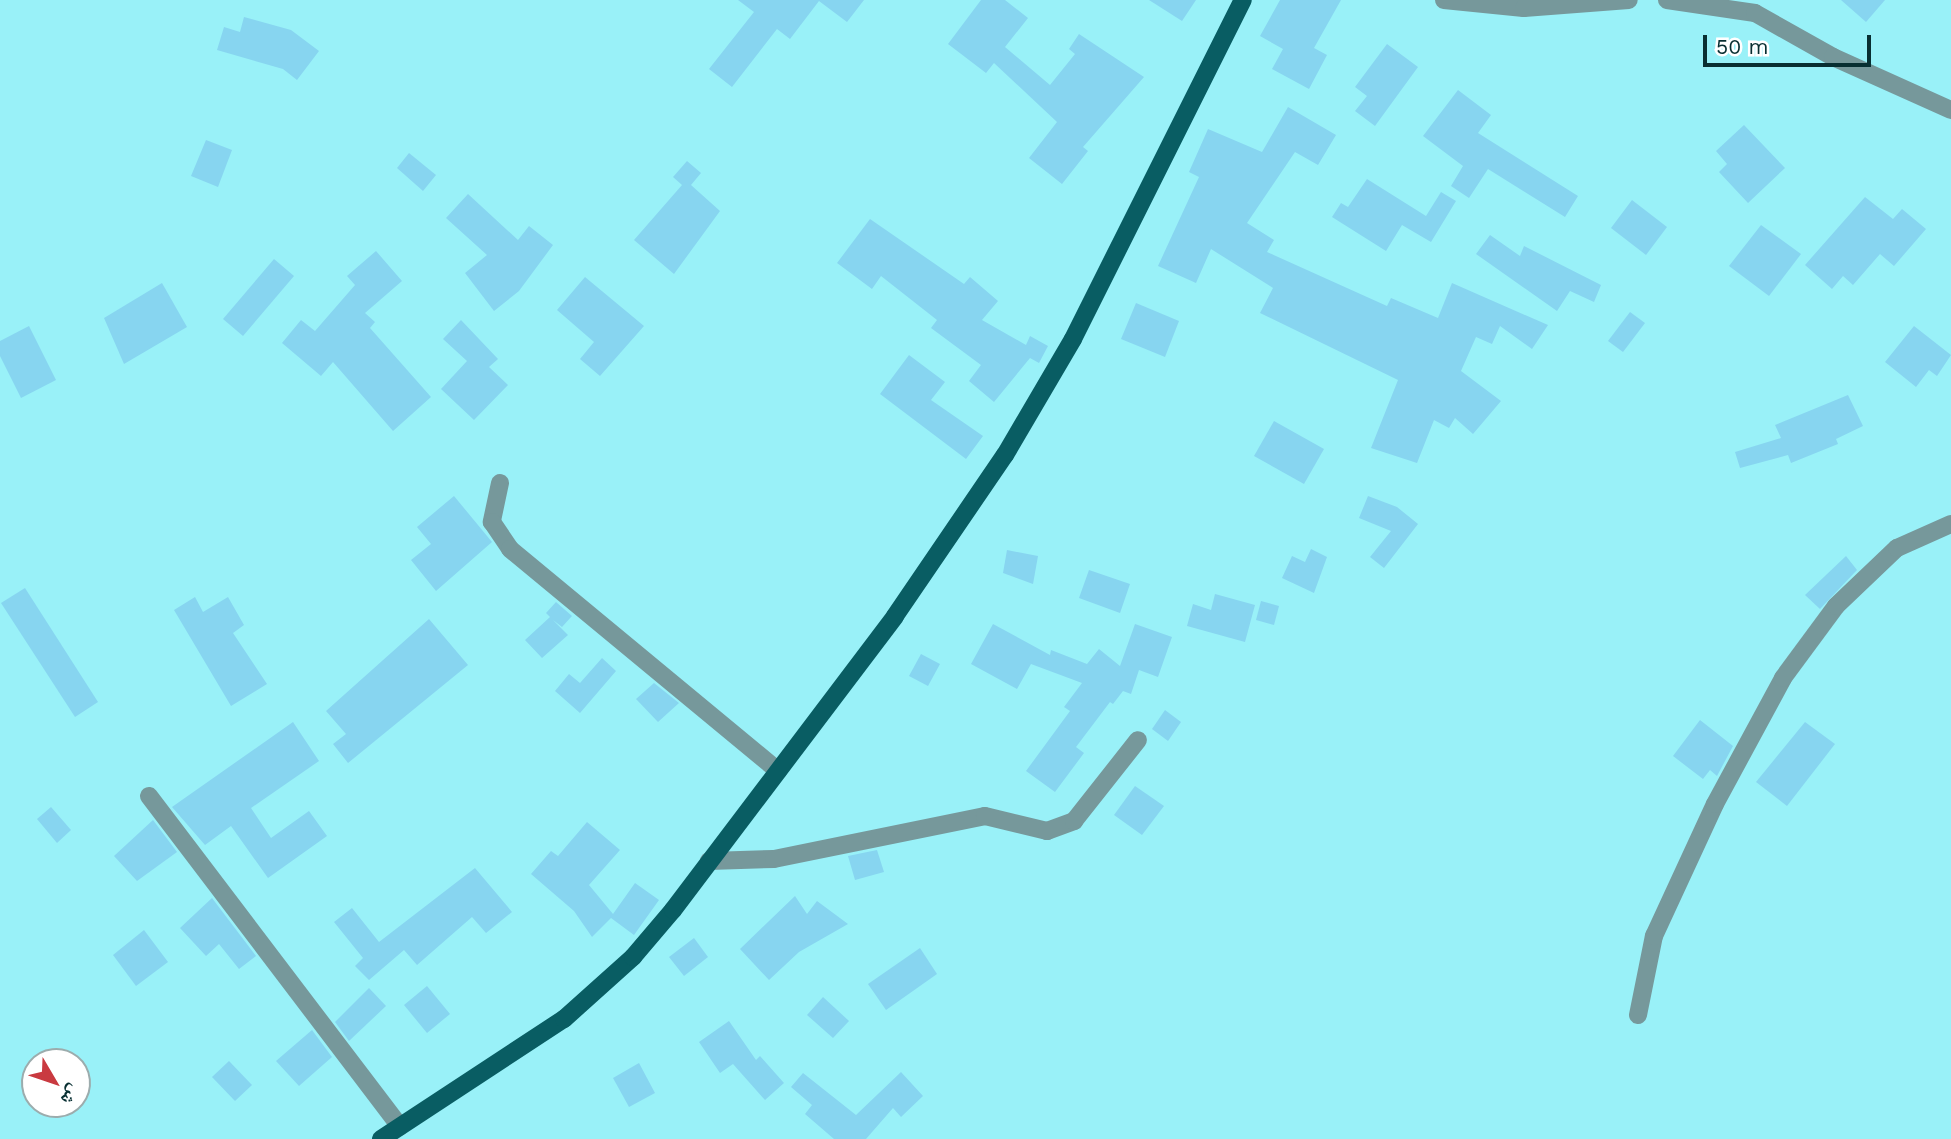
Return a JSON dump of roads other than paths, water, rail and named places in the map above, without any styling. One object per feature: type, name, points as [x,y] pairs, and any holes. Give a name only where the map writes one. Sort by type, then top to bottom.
[{"type":"main road","points":[[381,1139],[564,1019],[633,957],[778,771],[895,615],[1005,455],[1073,339],[1243,0]]},
{"type":"street","points":[[1444,0],[1524,8],[1629,0]]},
{"type":"street","points":[[1667,0],[1755,13],[1833,57],[1951,110]]},
{"type":"street","points":[[500,483],[492,522],[510,550],[778,771]]},
{"type":"street","points":[[1638,1015],[1654,936],[1715,804],[1783,678],[1836,606],[1897,548],[1951,524]]},
{"type":"street","points":[[709,861],[774,859],[985,816],[1047,831],[1074,821],[1138,740]]},
{"type":"street","points":[[149,796],[400,1127]]}]
